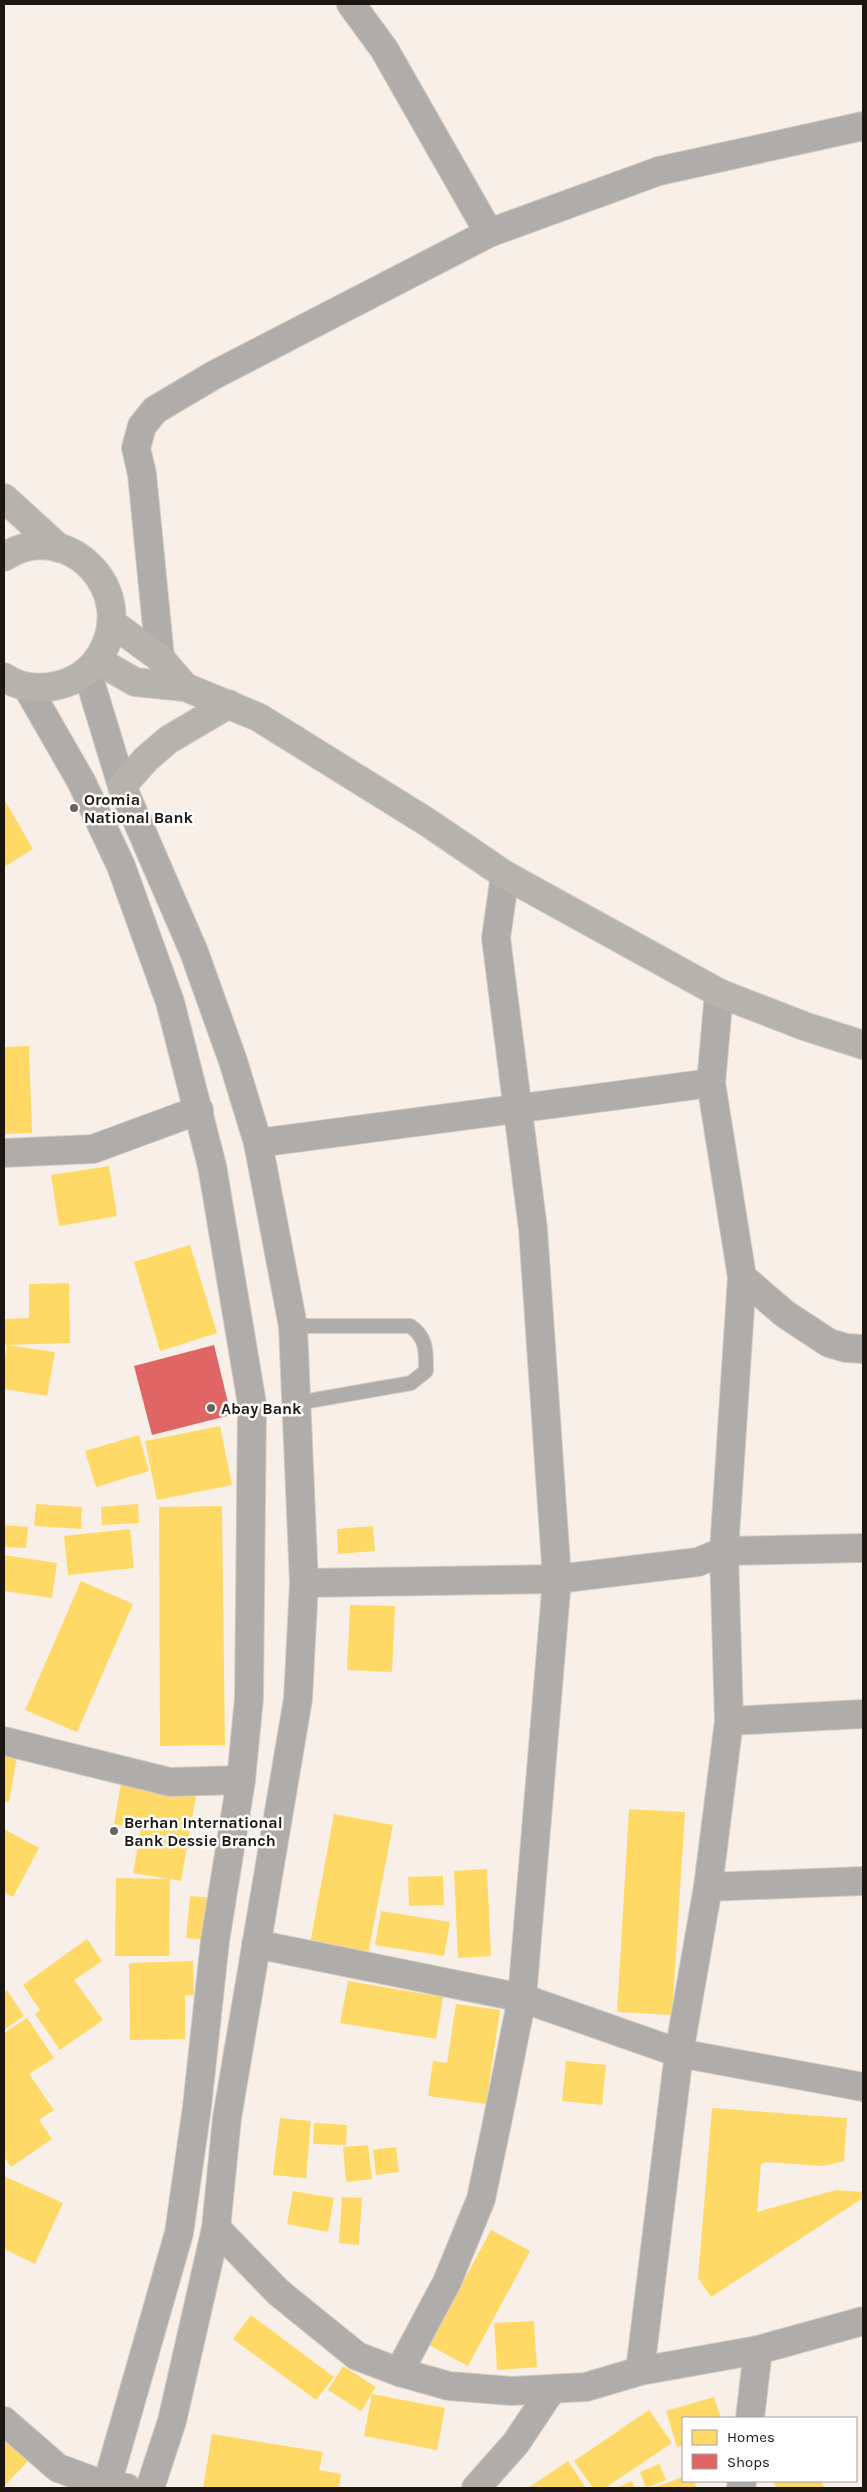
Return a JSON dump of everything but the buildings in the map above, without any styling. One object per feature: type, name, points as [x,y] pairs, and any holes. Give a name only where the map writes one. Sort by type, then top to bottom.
[{"type":"highway","points":[[4,498],[59,548]]},
{"type":"highway","points":[[4,557],[13,551],[36,546],[59,548],[82,558],[100,576],[110,598],[112,623],[108,642],[92,665],[69,682],[49,688],[11,682]]},
{"type":"highway","points":[[112,623],[160,658],[185,687]]},
{"type":"highway","points":[[92,665],[135,682],[185,687],[258,717],[427,822],[505,875],[719,993],[804,1026],[863,1045]]},
{"type":"highway","points":[[122,786],[146,759],[168,740],[229,704]]},
{"type":"street","points":[[351,4],[384,49],[488,232]]},
{"type":"street","points":[[160,658],[142,474],[136,448],[142,426],[154,410],[214,376],[488,232],[659,171],[863,126]]},
{"type":"street","points":[[92,665],[122,786],[194,952],[233,1061],[258,1143],[293,1326],[304,1583],[298,1699],[228,2118],[216,2228],[172,2421],[150,2488]]},
{"type":"street","points":[[4,2421],[58,2468],[114,2487],[179,2234],[197,2108],[215,1941],[241,1780],[249,1698],[252,1404],[214,1175],[170,1002],[121,866],[81,781],[11,682]]},
{"type":"street","points":[[399,2372],[446,2282],[482,2199],[522,1998],[557,1579],[533,1228],[496,938],[505,875]]},
{"type":"street","points":[[640,2371],[678,2053],[708,1887],[730,1721],[724,1551],[742,1277],[711,1083],[719,993]]},
{"type":"street","points":[[258,1143],[321,1133],[518,1110],[711,1083]]},
{"type":"street","points":[[4,1153],[93,1149],[199,1110]]},
{"type":"street","points":[[742,1277],[785,1314],[829,1343],[846,1348],[863,1349]]},
{"type":"street","points":[[304,1583],[557,1579],[698,1562],[724,1551],[863,1548]]},
{"type":"street","points":[[730,1721],[863,1714]]},
{"type":"street","points":[[4,1741],[170,1782],[241,1780]]},
{"type":"street","points":[[708,1887],[863,1881]]},
{"type":"street","points":[[256,1944],[522,1998],[678,2053],[863,2087]]},
{"type":"street","points":[[216,2228],[278,2292],[357,2356],[399,2372],[450,2386],[511,2390],[586,2387],[640,2371],[758,2350],[863,2321]]},
{"type":"street","points":[[750,2417],[758,2350]]},
{"type":"street","points":[[476,2488],[516,2443],[552,2388]]},
{"type":"lane","points":[[293,1326],[410,1326],[417,1330],[425,1342],[426,1354],[426,1371],[411,1383],[297,1403]]},
{"type":"place","name":"Oromia National Bank","points":[[74,808]]},
{"type":"place","name":"Abay Bank","points":[[211,1408]]},
{"type":"place","name":"Berhan International Bank Dessie Branch","points":[[114,1831]]}]
